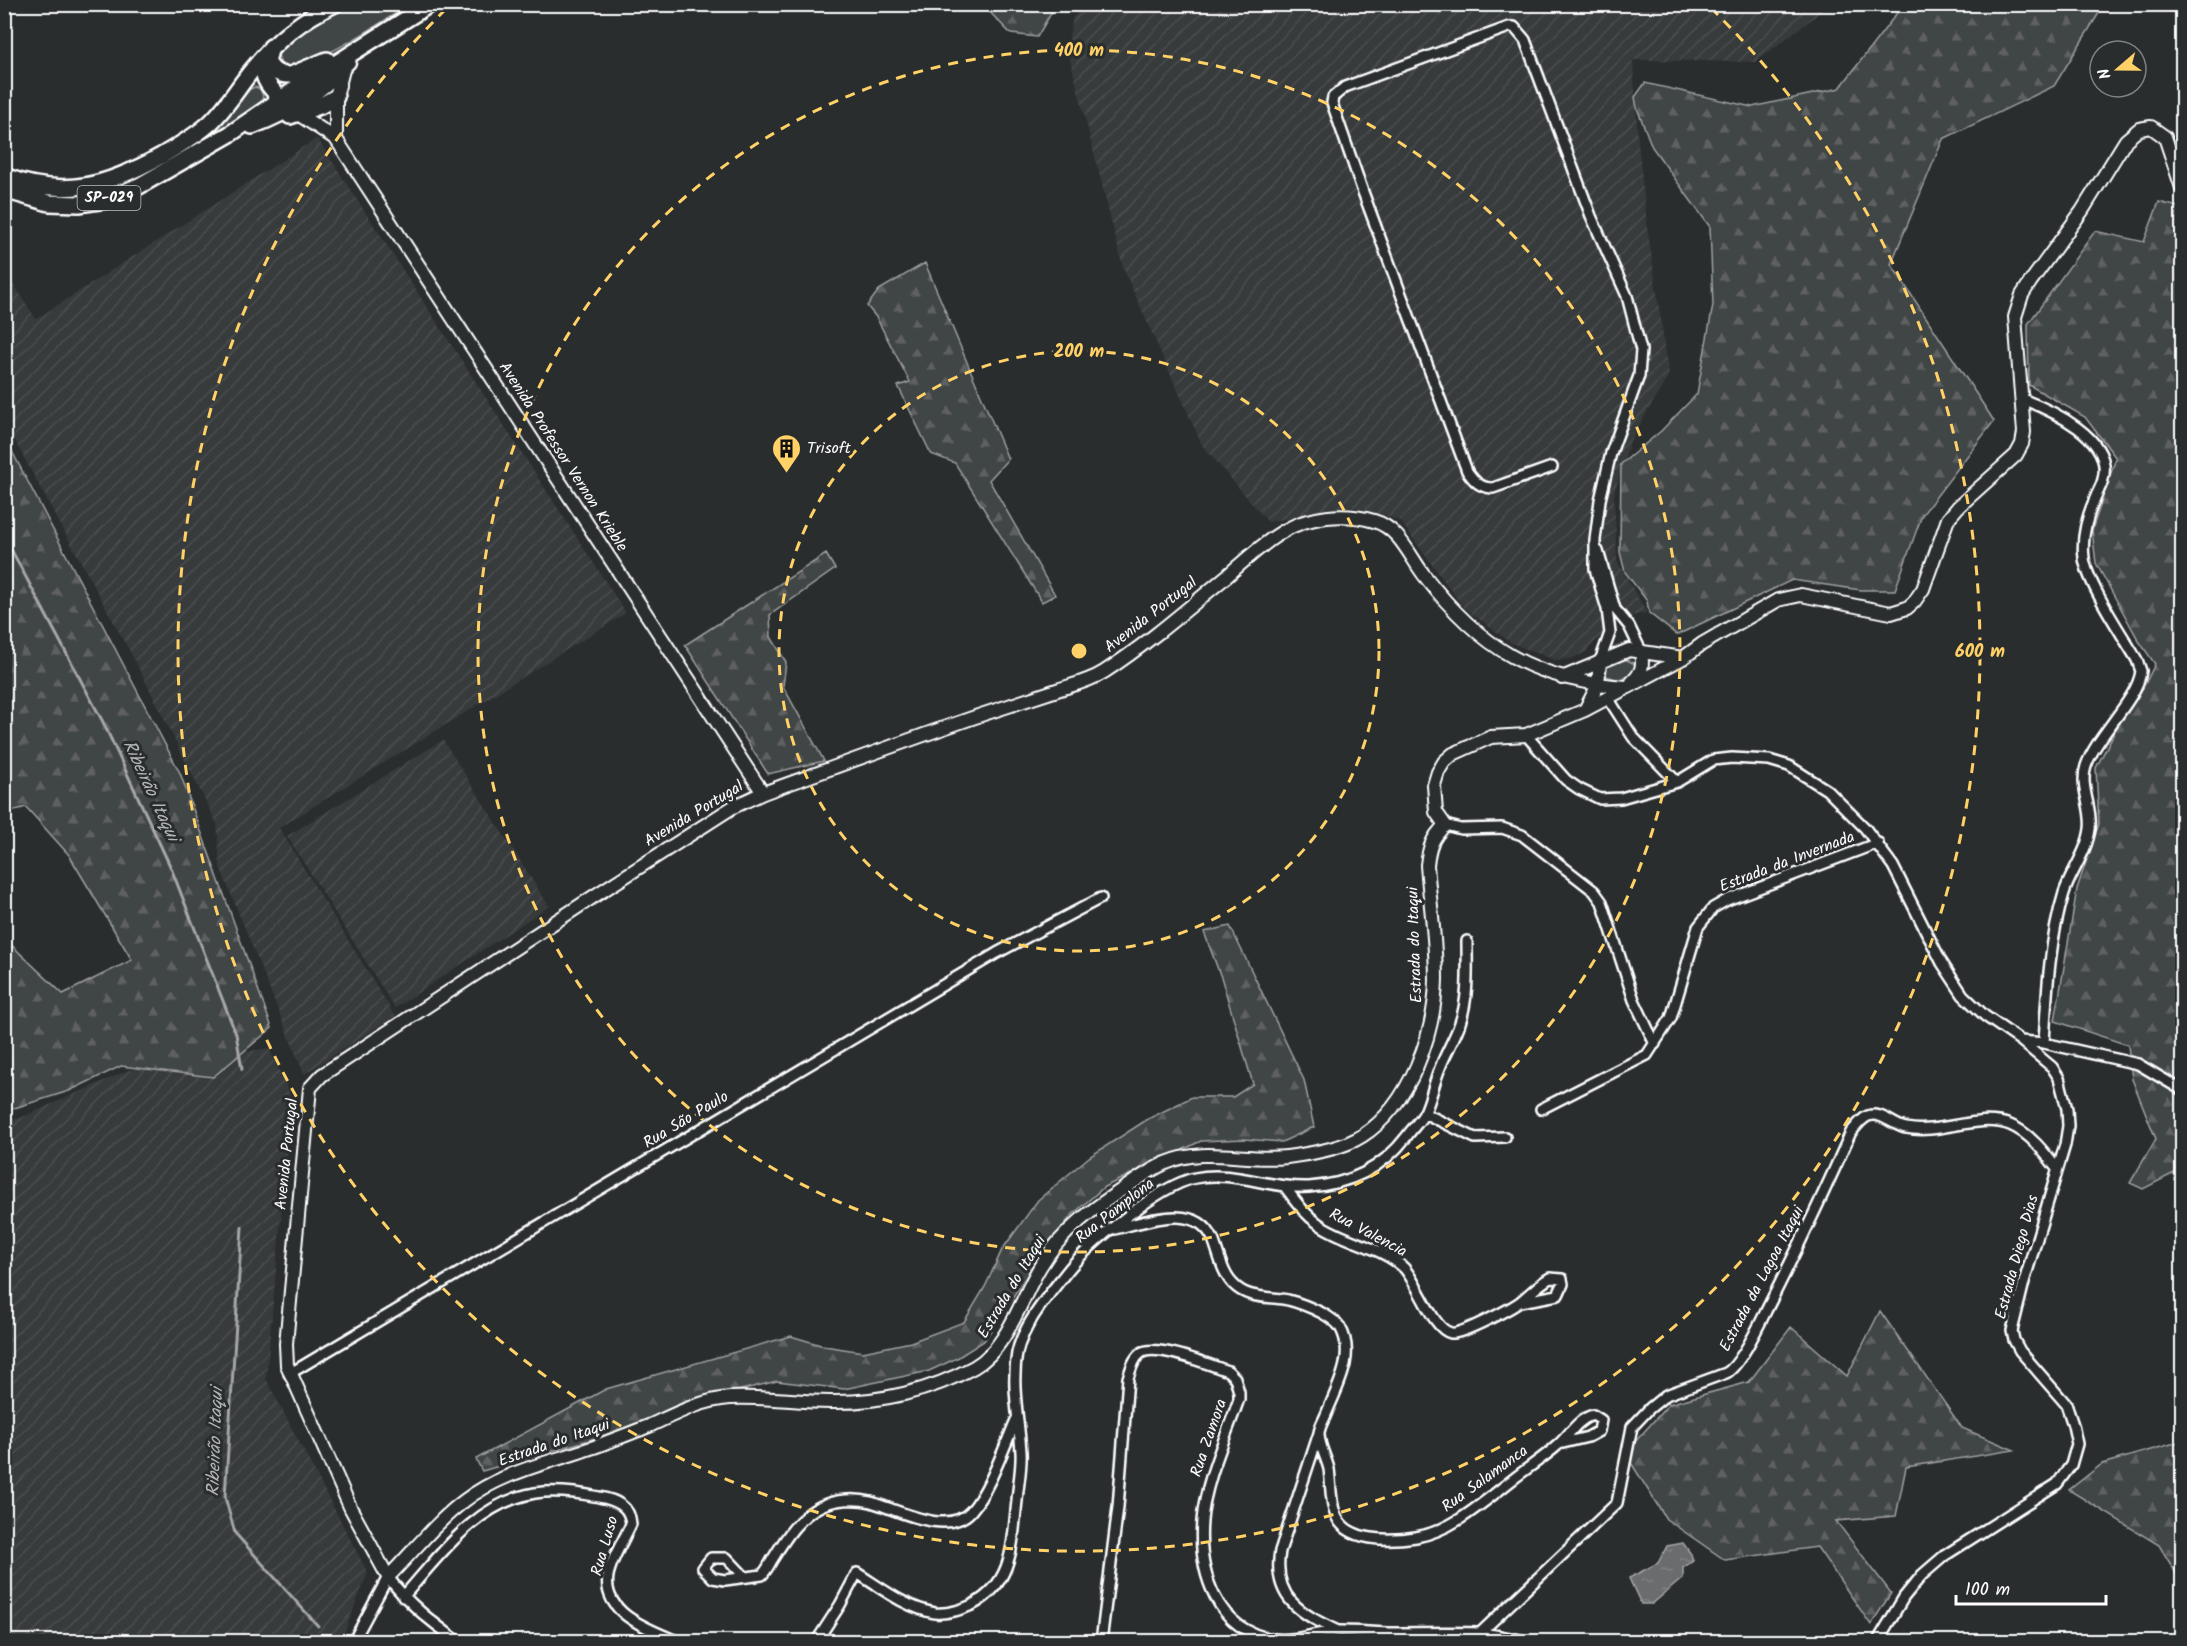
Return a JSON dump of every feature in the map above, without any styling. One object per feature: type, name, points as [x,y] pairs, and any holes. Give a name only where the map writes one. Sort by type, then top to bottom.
[{"type":"highway","name":"SP-029","points":[[4,176],[30,184],[64,189],[104,183],[139,168],[192,137],[209,124],[229,102],[252,69],[305,20],[335,4]]},
{"type":"highway","name":"SP-029","points":[[395,25],[413,4]]},
{"type":"highway","name":"SP-029","points":[[4,190],[49,203],[79,204],[106,200],[168,171],[230,134],[290,107],[362,46],[430,4]]},
{"type":"highway","name":"SP-029","points":[[269,54],[278,74],[291,75],[362,46]]},
{"type":"highway","name":"SP-029","points":[[230,134],[263,122],[330,81],[362,46]]},
{"type":"highway","points":[[269,54],[263,68],[264,77],[290,107]]},
{"type":"highway","name":"SP-029","points":[[290,107],[327,103],[336,97]]},
{"type":"street","points":[[1552,467],[1493,488],[1485,488],[1467,471],[1332,103],[1333,97],[1344,87],[1509,27],[1514,27],[1525,40],[1591,216],[1628,296],[1641,350],[1638,376],[1611,453],[1600,500],[1595,540],[1595,569],[1607,609],[1611,633],[1600,661],[1598,684],[1585,710]]},
{"type":"street","points":[[336,139],[336,97],[344,66]]},
{"type":"street","name":"Avenida Professor Vernon Krieble","points":[[290,107],[336,139],[763,793]]},
{"type":"street","points":[[1655,1044],[1634,1000],[1602,902],[1594,891],[1522,835],[1502,828],[1461,829],[1445,825],[1436,812],[1434,798],[1434,785],[1444,762],[1453,754],[1491,737],[1526,735],[1585,710],[1683,658],[1702,644],[1787,596],[1809,595],[1891,613],[1907,608],[1923,589],[1948,519],[2019,450],[2023,439],[2022,399],[2015,317],[2019,301],[2031,281],[2082,212],[2132,133],[2151,127],[2165,137],[2182,188]]},
{"type":"street","points":[[2022,399],[2074,425],[2095,446],[2102,459],[2103,481],[2085,524],[2084,560],[2091,579],[2141,671],[2131,693],[2103,735],[2085,768],[2084,783],[2090,829],[2065,891],[2052,938],[2044,1043]]},
{"type":"street","name":"Avenida Portugal","points":[[403,1597],[388,1578],[351,1509],[289,1374],[286,1344],[310,1088],[314,1082],[733,807],[763,793],[1102,673],[1282,532],[1310,521],[1340,516],[1373,520],[1391,529],[1425,576],[1477,633],[1536,670],[1562,678],[1627,687]]},
{"type":"street","points":[[1595,540],[1616,609],[1629,626],[1641,651],[1642,670],[1627,687]]},
{"type":"street","points":[[1562,678],[1629,650],[1683,658]]},
{"type":"street","points":[[1608,698],[1633,737],[1677,782]]},
{"type":"street","name":"Estrada Diego Dias","points":[[1526,735],[1566,780],[1600,799],[1621,798],[1677,782],[1713,760],[1732,758],[1768,760],[1789,766],[1827,790],[1846,807],[1878,843],[1893,866],[1942,963],[1963,995],[1985,1016],[2021,1041],[2052,1067],[2059,1078],[2067,1108],[2068,1126],[2065,1145],[2012,1331],[2020,1351],[2066,1404],[2077,1444],[2071,1465],[2057,1484],[1944,1556],[1922,1575],[1904,1597],[1877,1641]]},
{"type":"street","name":"Estrada do Itaqui","points":[[353,1641],[388,1578],[462,1502],[486,1485],[504,1476],[600,1445],[674,1413],[724,1398],[765,1397],[827,1402],[867,1401],[916,1391],[974,1367],[987,1358],[999,1346],[1041,1266],[1062,1235],[1090,1211],[1166,1162],[1182,1158],[1219,1155],[1284,1158],[1324,1149],[1361,1137],[1384,1118],[1406,1089],[1428,1036],[1434,1010],[1436,978],[1427,865],[1428,847],[1434,836],[1445,825]]},
{"type":"street","name":"Estrada da Invernada","points":[[1541,1109],[1642,1059],[1655,1044],[1675,1009],[1694,936],[1713,908],[1727,900],[1878,843]]},
{"type":"street","name":"Rua São Paulo","points":[[289,1374],[997,953],[1101,898]]},
{"type":"street","name":"Rua Pamplona","points":[[1017,1417],[1016,1365],[1020,1342],[1032,1321],[1068,1270],[1090,1247],[1148,1201],[1192,1178],[1226,1176],[1252,1179],[1285,1187],[1330,1185],[1365,1174],[1396,1151],[1424,1113],[1440,1067],[1461,1021],[1466,998],[1467,941]]},
{"type":"street","points":[[2021,1041],[2044,1043],[2138,1064],[2182,1090]]},
{"type":"street","points":[[1424,1113],[1475,1138],[1505,1137]]},
{"type":"street","name":"Estrada da Lagoa Itaqui","points":[[1480,1633],[1617,1503],[1632,1427],[1650,1408],[1666,1395],[1726,1373],[1732,1368],[1757,1329],[1787,1272],[1851,1132],[1861,1121],[1868,1116],[1877,1115],[1907,1128],[1959,1126],[1988,1120],[2002,1122],[2014,1126],[2030,1138],[2057,1169]]},
{"type":"street","name":"Rua Valencia","points":[[1285,1187],[1302,1209],[1320,1225],[1401,1266],[1418,1286],[1436,1322],[1446,1331],[1457,1333],[1486,1321],[1520,1302]]},
{"type":"street","points":[[1112,1229],[1169,1217],[1182,1216],[1193,1219],[1211,1236],[1231,1282],[1240,1291],[1251,1296],[1289,1300],[1309,1307],[1332,1319],[1339,1326],[1348,1350],[1346,1363],[1319,1433],[1277,1566],[1287,1596],[1296,1607],[1307,1616],[1338,1631]]},
{"type":"street","name":"Rua Zamora","points":[[1101,1641],[1118,1507],[1128,1378],[1132,1365],[1140,1353],[1157,1349],[1228,1371],[1235,1378],[1239,1399],[1207,1492],[1202,1520],[1204,1560],[1214,1598],[1227,1616],[1242,1629],[1275,1639],[1298,1640],[1338,1631],[1480,1633],[1531,1641]]},
{"type":"street","points":[[744,1576],[762,1575],[802,1519],[821,1505],[849,1500],[869,1502],[939,1522],[958,1520],[966,1515],[982,1494],[1017,1417]]},
{"type":"street","points":[[816,1641],[826,1629],[857,1574],[898,1599],[934,1612],[946,1613],[966,1607],[993,1592],[1003,1576],[1012,1544],[1022,1454],[1017,1417]]},
{"type":"street","name":"Rua Salamanca","points":[[1319,1433],[1329,1469],[1336,1515],[1342,1525],[1351,1532],[1363,1536],[1390,1539],[1416,1537],[1436,1532],[1457,1520],[1559,1444]]},
{"type":"street","name":"Rua Luso","points":[[403,1597],[457,1537],[492,1507],[536,1493],[552,1492],[599,1497],[622,1505],[631,1515],[631,1524],[608,1576],[609,1589],[614,1602],[624,1615],[679,1641]]},
{"type":"street","points":[[403,1597],[431,1623],[459,1641]]},
{"type":"street","points":[[1489,1641],[1499,1637]]},
{"type":"shaded area","points":[[1087,5],[1828,5],[1756,62],[1633,60],[1638,142],[1648,232],[1669,375],[1630,441],[1614,494],[1617,561],[1647,613],[1616,619],[1586,652],[1571,659],[1555,660],[1511,643],[1464,608],[1400,521],[1351,507],[1268,522],[1202,445],[1123,268],[1067,47],[1073,17]]},
{"type":"shaded area","points":[[317,138],[626,613],[279,828],[395,1016],[304,1074],[220,867],[217,824],[136,663],[5,423],[4,269],[36,319]]},
{"type":"shaded area","points":[[443,740],[549,906],[395,1008],[287,836]]},
{"type":"shaded area","points":[[269,1048],[292,1099],[266,1379],[368,1573],[341,1641],[12,1642],[5,1626],[5,1121],[20,1118],[129,1070]]},
{"type":"green space","points":[[352,5],[406,5],[357,38],[322,56],[292,65],[281,64],[280,50],[292,38]]},
{"type":"green space","points":[[983,5],[1056,5],[1037,37],[1011,34]]},
{"type":"green space","points":[[1903,5],[2104,5],[2054,86],[1943,139],[1891,264],[1994,421],[1922,515],[1895,590],[1861,590],[1792,580],[1677,635],[1649,613],[1647,601],[1625,572],[1620,552],[1621,464],[1661,431],[1697,394],[1713,305],[1710,227],[1652,147],[1635,97],[1645,83],[1752,107],[1840,88]]},
{"type":"green space","points":[[255,87],[260,89],[263,96],[261,103],[206,141],[250,89]]},
{"type":"green space","points":[[2159,202],[2182,208],[2182,1169],[2143,1189],[2130,1183],[2156,1139],[2132,1079],[2128,1045],[2055,1021],[2077,889],[2099,824],[2096,768],[2128,706],[2143,688],[2155,664],[2139,641],[2096,563],[2092,530],[2116,458],[2085,417],[2029,385],[2028,324],[2095,231],[2144,242]]},
{"type":"green space","points":[[925,263],[1008,459],[989,480],[1055,595],[1042,602],[955,463],[931,454],[898,386],[910,382],[876,317],[867,306],[879,290]]},
{"type":"green space","points":[[4,436],[180,773],[272,1028],[213,1077],[121,1066],[69,1091],[5,1111],[5,939],[63,994],[132,960],[69,855],[26,807],[5,813]]},
{"type":"green space","points":[[826,554],[835,569],[770,615],[771,637],[786,662],[783,686],[824,761],[768,774],[685,645]]},
{"type":"green space","points":[[1623,658],[1635,664],[1634,671],[1620,680],[1606,676],[1607,665]]},
{"type":"green space","points":[[1230,926],[1304,1080],[1314,1127],[1282,1142],[1244,1139],[1201,1141],[1104,1187],[1072,1215],[1042,1252],[984,1341],[957,1358],[929,1371],[844,1389],[777,1381],[692,1402],[606,1435],[482,1471],[476,1459],[606,1389],[791,1336],[824,1346],[863,1352],[911,1342],[964,1322],[985,1287],[1002,1250],[1038,1200],[1089,1157],[1148,1119],[1192,1097],[1233,1097],[1253,1084],[1222,980],[1204,932]]},
{"type":"green space","points":[[1880,1311],[1962,1428],[2014,1450],[1906,1467],[1896,1516],[1836,1521],[1891,1593],[1871,1625],[1817,1547],[1725,1560],[1666,1519],[1625,1453],[1669,1404],[1749,1382],[1791,1327],[1847,1376]]},
{"type":"green space","points":[[2182,1441],[2182,1583],[2159,1545],[2069,1490],[2102,1464]]},
{"type":"water","points":[[1683,1543],[1693,1561],[1683,1568],[1683,1578],[1652,1604],[1641,1604],[1629,1578],[1658,1563],[1667,1546]]},
{"type":"waterway","name":"Ribeirão Itaqui","points":[[4,536],[103,722],[171,868],[236,1034],[242,1069]]},
{"type":"waterway","name":"Ribeirão Itaqui","points":[[242,1227],[225,1497],[235,1533],[318,1626]]},
{"type":"place","name":"Trisoft","points":[[786,474]]}]
